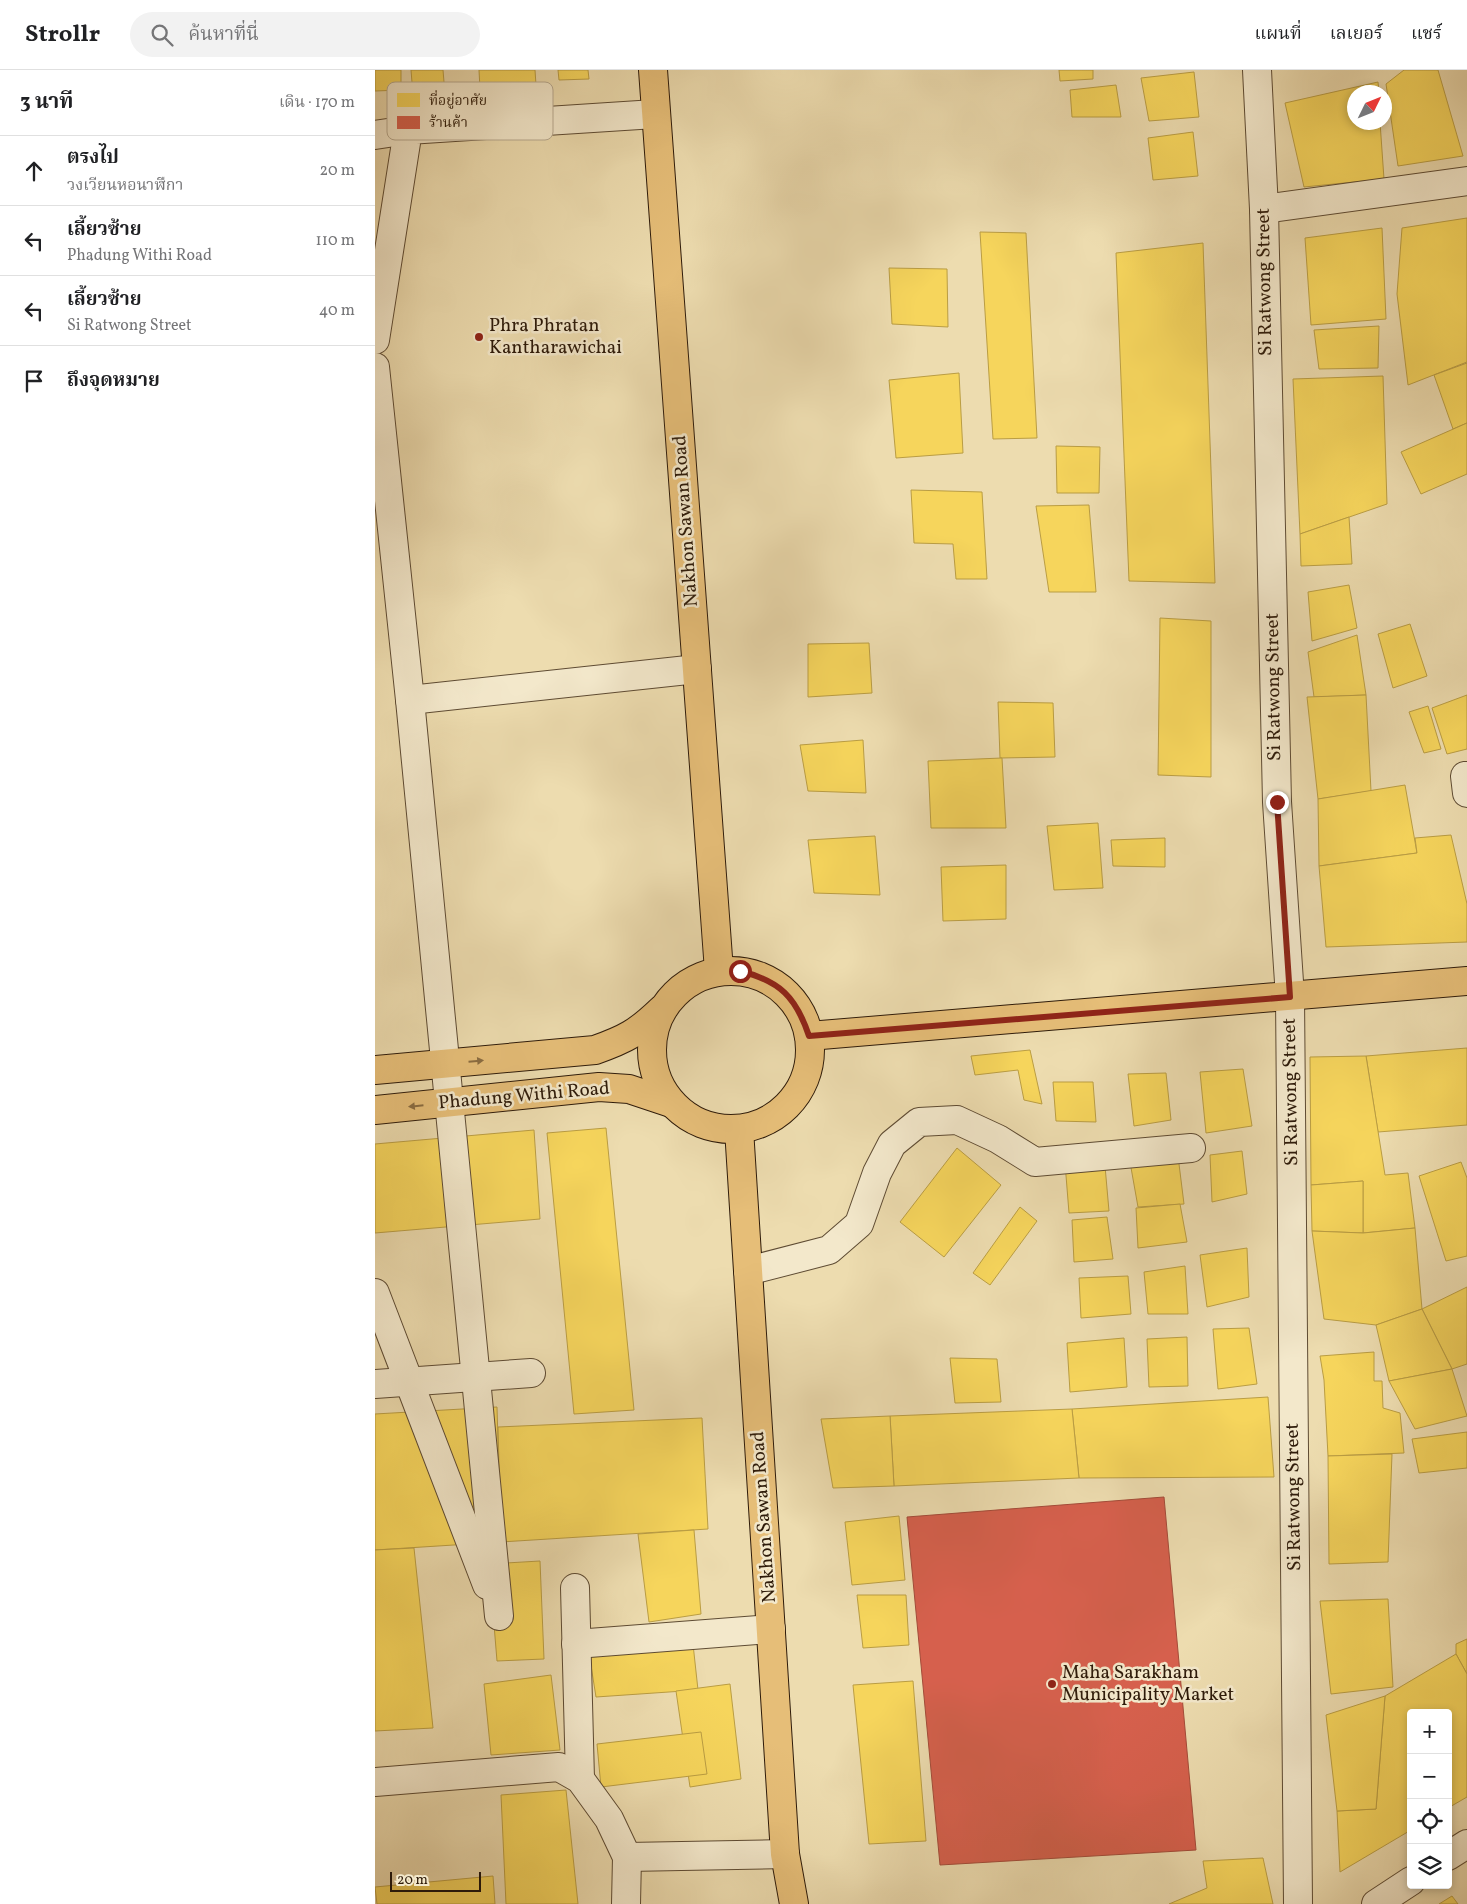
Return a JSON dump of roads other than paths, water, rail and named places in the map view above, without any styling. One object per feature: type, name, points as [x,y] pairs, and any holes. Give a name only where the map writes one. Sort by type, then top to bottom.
[{"type":"main road","name":"Nakhon Sawan Road","points":[[653,70],[719,971]]},
{"type":"main road","points":[[719,971],[740,971],[753,974],[777,986],[792,1000],[803,1016],[809,1036],[809,1062],[801,1087],[785,1108],[764,1122],[739,1130],[714,1128],[691,1119],[671,1103],[658,1082],[651,1058],[653,1033],[661,1010],[676,991],[697,978],[719,971]]},
{"type":"main road","points":[[809,1036],[1467,981]]},
{"type":"main road","name":"Phadung Withi Road","points":[[375,1070],[595,1050],[622,1040],[642,1029],[661,1010]]},
{"type":"main road","name":"Phadung Withi Road","points":[[375,1110],[599,1087],[629,1089],[671,1103]]},
{"type":"main road","name":"Nakhon Sawan Road","points":[[739,1130],[785,1854],[794,1904]]},
{"type":"street","name":"Si Ratwong Street","points":[[1257,70],[1264,209],[1277,802],[1290,997],[1298,1904]]},
{"type":"street","points":[[553,121],[655,114]]},
{"type":"street","points":[[375,340],[407,140]]},
{"type":"street","points":[[1264,209],[1467,181]]},
{"type":"street","points":[[375,367],[410,700],[499,1616]]},
{"type":"street","points":[[410,700],[697,669]]},
{"type":"street","points":[[748,1271],[829,1250],[859,1224],[877,1173],[892,1144],[919,1122],[957,1120],[998,1139],[1035,1162],[1191,1148]]},
{"type":"street","points":[[375,1293],[499,1616]]},
{"type":"street","points":[[375,1326],[499,1616]]},
{"type":"street","points":[[375,1384],[531,1373]]},
{"type":"street","points":[[575,1588],[580,1779]]},
{"type":"street","points":[[576,1644],[771,1629]]},
{"type":"street","points":[[375,1782],[559,1767],[580,1779],[609,1819],[627,1857],[626,1904]]},
{"type":"street","points":[[1452,1853],[1467,1844]]},
{"type":"street","points":[[627,1857],[785,1854]]},
{"type":"street","points":[[1377,1904],[1407,1884]]},
{"type":"place","name":"Phra Phratan Kantharawichai","points":[[479,337]]},
{"type":"place","name":"Maha Sarakham Municipality Market","points":[[1052,1684]]}]
